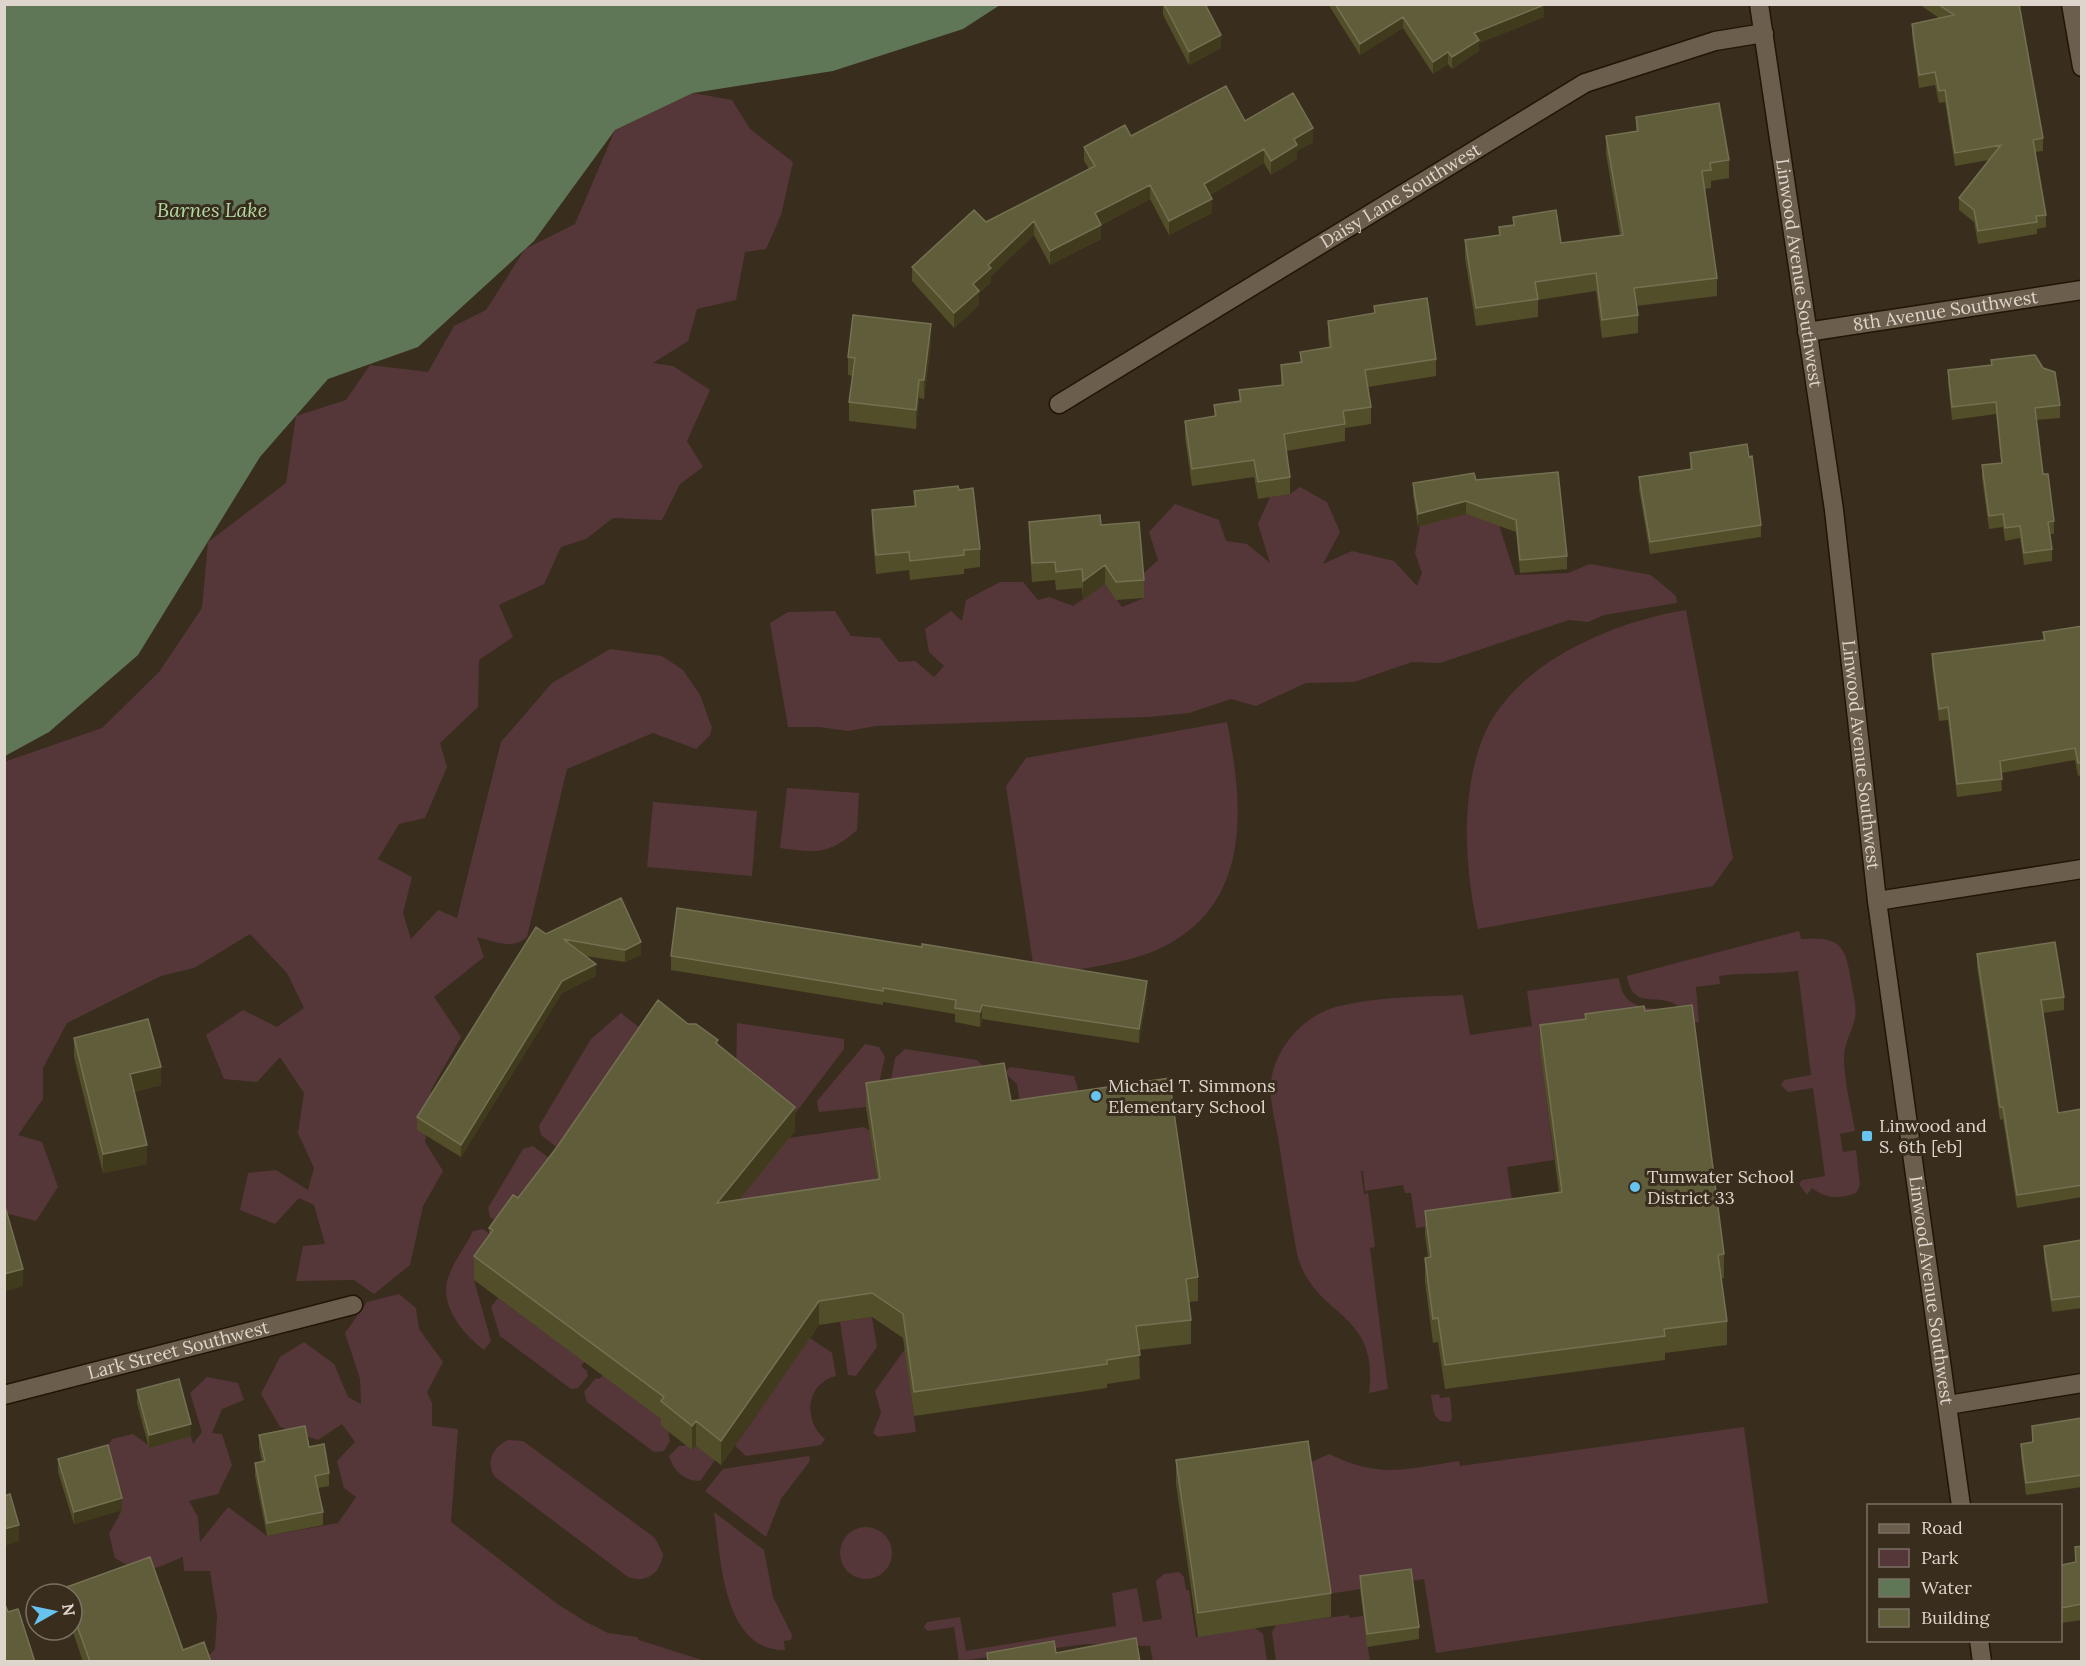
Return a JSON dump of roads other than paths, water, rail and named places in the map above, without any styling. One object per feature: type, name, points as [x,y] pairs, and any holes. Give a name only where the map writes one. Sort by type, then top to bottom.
[{"type":"street","name":"Linwood Avenue Southwest","points":[[1759,4],[1834,510],[1877,901],[1961,1504]]},
{"type":"street","points":[[2072,4],[2082,68]]},
{"type":"street","name":"Daisy Lane Southwest","points":[[1059,404],[1585,83],[1714,41],[1764,33]]},
{"type":"street","name":"8th Avenue Southwest","points":[[1807,332],[2082,290]]},
{"type":"street","points":[[1877,901],[2082,869]]},
{"type":"street","name":"Lark Street Southwest","points":[[4,1395],[353,1305]]},
{"type":"street","points":[[1948,1405],[2082,1383]]},
{"type":"street","points":[[1979,1642],[1982,1662]]},
{"type":"water","name":"Barnes Lake","points":[[5,4],[1000,5],[963,29],[833,71],[693,93],[615,130],[534,241],[418,347],[328,379],[260,457],[138,655],[49,732],[5,756]]},
{"type":"place","name":"Michael T. Simmons Elementary School","points":[[1096,1096]]},
{"type":"place","name":"Linwood and S. 6th [eb]","points":[[1867,1136]]},
{"type":"place","name":"Tumwater School District 33","points":[[1635,1187]]}]
